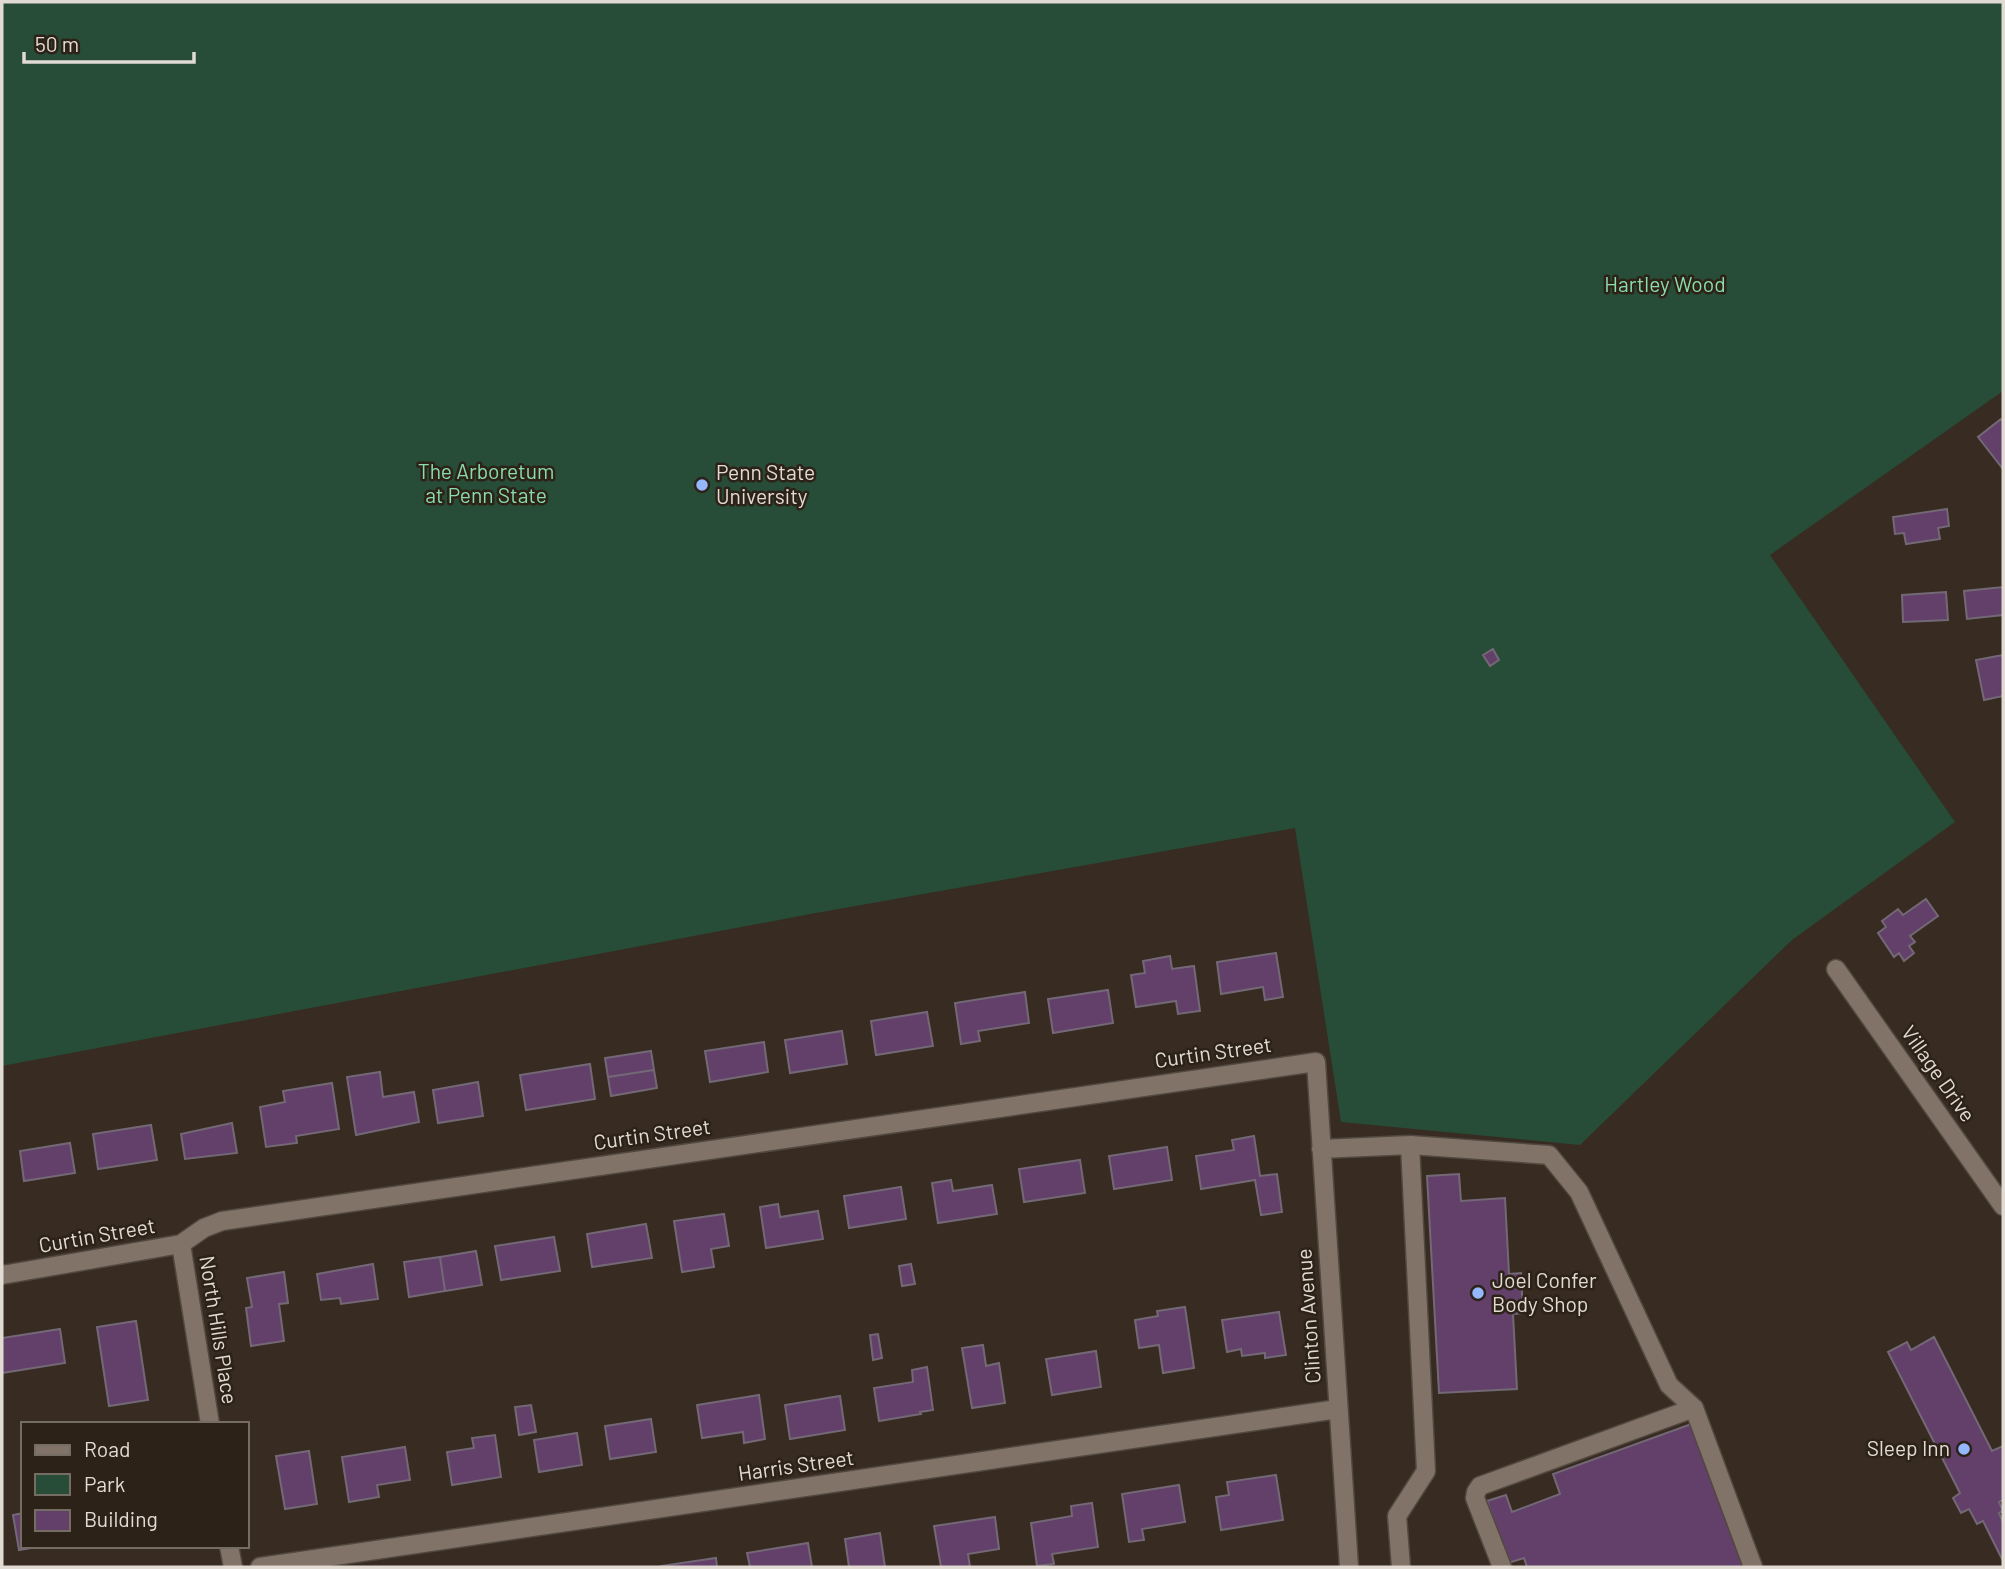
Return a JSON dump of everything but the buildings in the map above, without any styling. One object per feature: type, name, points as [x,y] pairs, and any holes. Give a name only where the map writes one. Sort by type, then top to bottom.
[{"type":"street","name":"Village Drive","points":[[1836,968],[2003,1206]]},
{"type":"street","name":"Clinton Avenue","points":[[1316,1062],[1349,1567]]},
{"type":"street","name":"Curtin Street","points":[[2,1275],[181,1244],[204,1227],[222,1221],[1316,1062]]},
{"type":"street","points":[[1321,1149],[1410,1145],[1549,1155],[1579,1192],[1669,1385],[1694,1408],[1753,1567]]},
{"type":"street","points":[[1401,1567],[1397,1516],[1426,1471],[1410,1145]]},
{"type":"street","name":"North Hills Place","points":[[181,1244],[210,1422]]},
{"type":"street","points":[[1502,1567],[1475,1498],[1480,1486],[1694,1408]]},
{"type":"street","name":"Harris Street","points":[[260,1567],[1338,1409]]},
{"type":"street","points":[[229,1548],[233,1567]]},
{"type":"green space","name":"The Arboretum at Penn State","points":[[2,2],[2003,2],[2003,391],[1770,555],[1955,822],[1792,940],[1580,1145],[1341,1122],[1295,828],[816,913],[2,1066]]},
{"type":"place","name":"Penn State University","points":[[702,485]]},
{"type":"place","name":"Joel Confer Body Shop","points":[[1478,1293]]},
{"type":"place","name":"Sleep Inn","points":[[1964,1449]]},
{"type":"park label","name":"Hartley Wood","points":[[1665,285]]}]
